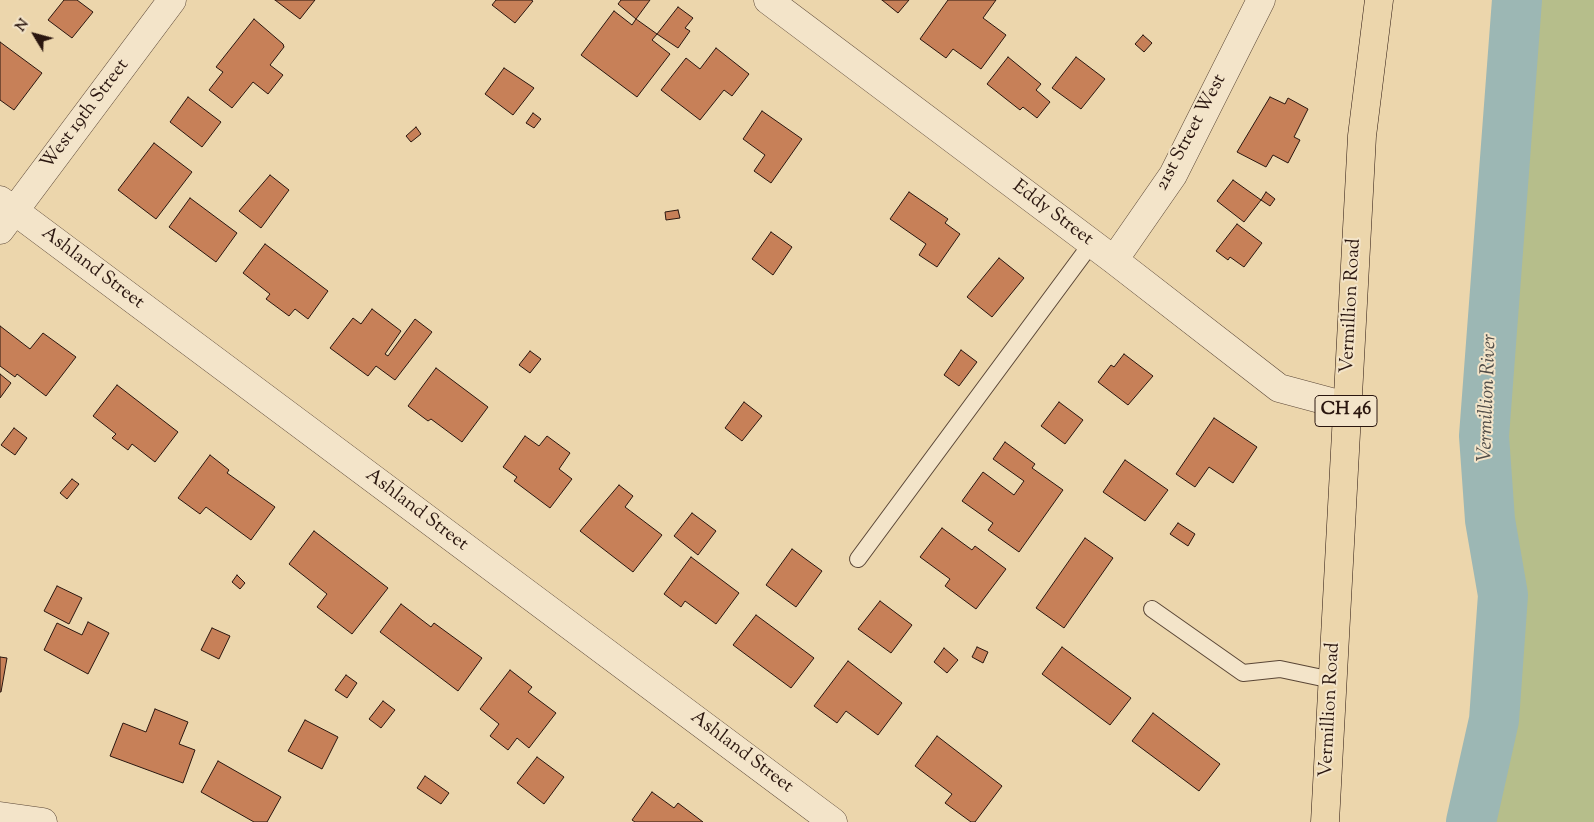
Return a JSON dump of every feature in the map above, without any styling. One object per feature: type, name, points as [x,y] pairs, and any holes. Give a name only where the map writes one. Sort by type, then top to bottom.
[{"type":"main road","name":"Vermillion Road","points":[[1325,822],[1362,136],[1379,0]]},
{"type":"street","name":"West 19th Street","points":[[5,214],[172,0]]},
{"type":"street","name":"Eddy Street","points":[[768,0],[1114,260],[1279,388],[1346,406]]},
{"type":"street","name":"21st Street West","points":[[1114,260],[1173,176],[1261,0]]},
{"type":"street","name":"Ashland Street","points":[[5,214],[833,822]]},
{"type":"street","points":[[0,816],[44,822]]},
{"type":"lane","points":[[858,559],[1091,244]]},
{"type":"lane","points":[[1152,609],[1243,673],[1280,669],[1332,680]]},
{"type":"green space","points":[[1517,0],[1594,0],[1594,822],[1471,822],[1494,720],[1503,595],[1490,520],[1484,436]]},
{"type":"building","points":[[64,0],[77,0],[93,12],[72,38],[48,20]]},
{"type":"building","points":[[275,0],[315,0],[300,19]]},
{"type":"building","points":[[496,0],[533,1],[515,23],[492,5]]},
{"type":"building","points":[[621,0],[650,0],[636,19],[618,4]]},
{"type":"building","points":[[882,0],[909,0],[898,13]]},
{"type":"building","points":[[948,0],[996,0],[983,18],[1006,35],[981,69],[953,49],[946,58],[920,39]]},
{"type":"building","points":[[678,7],[693,18],[685,28],[690,31],[678,48],[657,34]]},
{"type":"building","points":[[614,11],[632,25],[636,19],[657,34],[652,40],[670,54],[637,97],[581,55]]},
{"type":"building","points":[[254,19],[283,44],[284,47],[270,65],[283,75],[268,94],[253,82],[232,108],[209,90],[223,72],[216,67]]},
{"type":"building","points":[[1143,35],[1152,43],[1144,52],[1135,44]]},
{"type":"building","points":[[0,42],[42,73],[14,110],[0,100]]},
{"type":"building","points":[[716,48],[749,74],[732,96],[724,90],[700,120],[661,90],[686,58],[700,69]]},
{"type":"building","points":[[1008,57],[1041,84],[1036,90],[1050,102],[1037,118],[1023,107],[1020,110],[987,84]]},
{"type":"building","points":[[1076,57],[1105,79],[1081,109],[1052,88]]},
{"type":"building","points":[[504,68],[534,88],[513,115],[485,94]]},
{"type":"building","points":[[188,97],[221,122],[202,147],[170,122]]},
{"type":"building","points":[[1270,97],[1285,104],[1288,98],[1308,109],[1294,137],[1300,140],[1288,163],[1273,155],[1266,167],[1237,152]]},
{"type":"building","points":[[762,111],[802,139],[771,183],[754,171],[765,155],[743,139]]},
{"type":"building","points":[[533,113],[541,119],[534,128],[526,123]]},
{"type":"building","points":[[416,127],[421,134],[411,142],[406,136]]},
{"type":"building","points":[[154,143],[192,172],[156,219],[118,190]]},
{"type":"building","points":[[270,175],[289,190],[261,228],[239,211]]},
{"type":"building","points":[[1233,180],[1261,200],[1244,222],[1217,201]]},
{"type":"building","points":[[909,192],[948,219],[945,223],[960,234],[937,267],[919,255],[926,244],[890,219]]},
{"type":"building","points":[[1266,192],[1275,199],[1270,206],[1261,200]]},
{"type":"building","points":[[190,198],[237,233],[216,262],[169,227]]},
{"type":"building","points":[[678,210],[680,218],[666,220],[665,212]]},
{"type":"building","points":[[1237,224],[1262,243],[1244,267],[1230,257],[1228,260],[1216,251]]},
{"type":"building","points":[[771,232],[792,247],[773,275],[752,259]]},
{"type":"building","points":[[265,244],[328,291],[308,319],[295,309],[289,316],[266,299],[270,294],[243,273]]},
{"type":"building","points":[[999,258],[1024,278],[992,317],[967,297]]},
{"type":"building","points":[[372,309],[401,331],[385,354],[388,356],[415,319],[432,332],[395,380],[376,366],[368,376],[330,348],[353,318],[361,324]]},
{"type":"building","points":[[0,326],[30,349],[43,333],[76,357],[46,396],[17,374],[15,377],[0,366]]},
{"type":"building","points":[[961,350],[977,362],[959,386],[944,375]]},
{"type":"building","points":[[530,351],[541,359],[530,373],[519,365]]},
{"type":"building","points":[[1124,354],[1153,376],[1128,405],[1098,382],[1111,365],[1114,367]]},
{"type":"building","points":[[436,368],[488,407],[462,442],[431,419],[428,421],[408,406]]},
{"type":"building","points":[[0,374],[11,383],[0,398]]},
{"type":"building","points":[[117,385],[178,432],[155,462],[132,444],[128,450],[112,438],[116,434],[93,416]]},
{"type":"building","points":[[744,402],[762,416],[742,441],[725,428]]},
{"type":"building","points":[[1059,402],[1083,420],[1065,444],[1041,426]]},
{"type":"building","points":[[1214,418],[1257,447],[1233,483],[1209,467],[1195,487],[1176,474]]},
{"type":"building","points":[[14,428],[27,438],[15,455],[1,445]]},
{"type":"building","points":[[525,436],[539,446],[547,436],[570,453],[559,469],[572,479],[550,508],[514,481],[517,477],[503,467]]},
{"type":"building","points":[[1005,442],[1035,464],[1032,468],[1063,490],[1019,552],[988,530],[993,523],[962,501],[983,472],[1014,495],[1024,481],[993,459]]},
{"type":"building","points":[[210,455],[229,470],[227,473],[275,507],[251,540],[206,507],[200,514],[178,498]]},
{"type":"building","points":[[1125,460],[1168,490],[1145,521],[1103,492]]},
{"type":"building","points":[[72,479],[79,484],[67,499],[60,493]]},
{"type":"building","points":[[619,485],[633,496],[625,507],[662,535],[633,572],[580,531]]},
{"type":"building","points":[[692,513],[716,531],[698,555],[674,536]]},
{"type":"building","points":[[1178,523],[1195,534],[1188,546],[1170,534]]},
{"type":"building","points":[[942,528],[972,550],[975,546],[1006,569],[976,609],[945,586],[950,579],[920,557]]},
{"type":"building","points":[[314,531],[388,588],[352,634],[317,607],[327,594],[289,564]]},
{"type":"building","points":[[1085,538],[1113,558],[1064,628],[1036,608]]},
{"type":"building","points":[[792,549],[822,571],[796,607],[766,585]]},
{"type":"building","points":[[691,557],[739,593],[716,624],[685,601],[681,607],[664,594]]},
{"type":"building","points":[[237,575],[245,583],[240,589],[232,582]]},
{"type":"building","points":[[57,586],[82,598],[69,624],[44,611]]},
{"type":"building","points":[[880,601],[912,625],[891,653],[858,629]]},
{"type":"building","points":[[401,604],[431,627],[434,623],[482,658],[458,691],[380,632]]},
{"type":"building","points":[[756,615],[814,658],[791,688],[733,645]]},
{"type":"building","points":[[88,622],[109,633],[88,674],[44,650],[57,623],[82,635]]},
{"type":"building","points":[[212,628],[230,636],[219,659],[201,650]]},
{"type":"building","points":[[977,647],[988,652],[983,663],[972,657]]},
{"type":"building","points":[[1062,647],[1131,698],[1110,725],[1042,674]]},
{"type":"building","points":[[944,648],[958,660],[947,673],[934,662]]},
{"type":"building","points":[[0,657],[7,658],[1,692],[0,692]]},
{"type":"building","points":[[848,661],[902,703],[878,735],[846,711],[837,723],[814,706]]},
{"type":"building","points":[[510,670],[532,687],[528,692],[556,713],[529,748],[517,738],[508,750],[490,736],[499,724],[480,709]]},
{"type":"building","points":[[346,675],[357,683],[347,698],[335,690]]},
{"type":"building","points":[[383,701],[395,710],[381,728],[369,719]]},
{"type":"building","points":[[155,709],[188,722],[179,744],[195,750],[183,783],[110,756],[123,723],[146,732]]},
{"type":"building","points":[[1153,713],[1220,764],[1199,791],[1132,741]]},
{"type":"building","points":[[305,720],[338,737],[322,769],[288,751]]},
{"type":"building","points":[[937,736],[1002,786],[975,822],[971,822],[945,803],[952,794],[915,766]]},
{"type":"building","points":[[537,757],[564,777],[544,804],[517,783]]},
{"type":"building","points":[[218,761],[281,797],[267,822],[254,822],[201,792]]},
{"type":"building","points":[[425,776],[449,793],[441,804],[417,788]]},
{"type":"building","points":[[652,792],[674,808],[678,803],[703,822],[635,822],[632,820]]},
{"type":"waterway","name":"Vermillion River","points":[[1471,822],[1494,720],[1503,595],[1490,520],[1484,436],[1517,0]]}]
